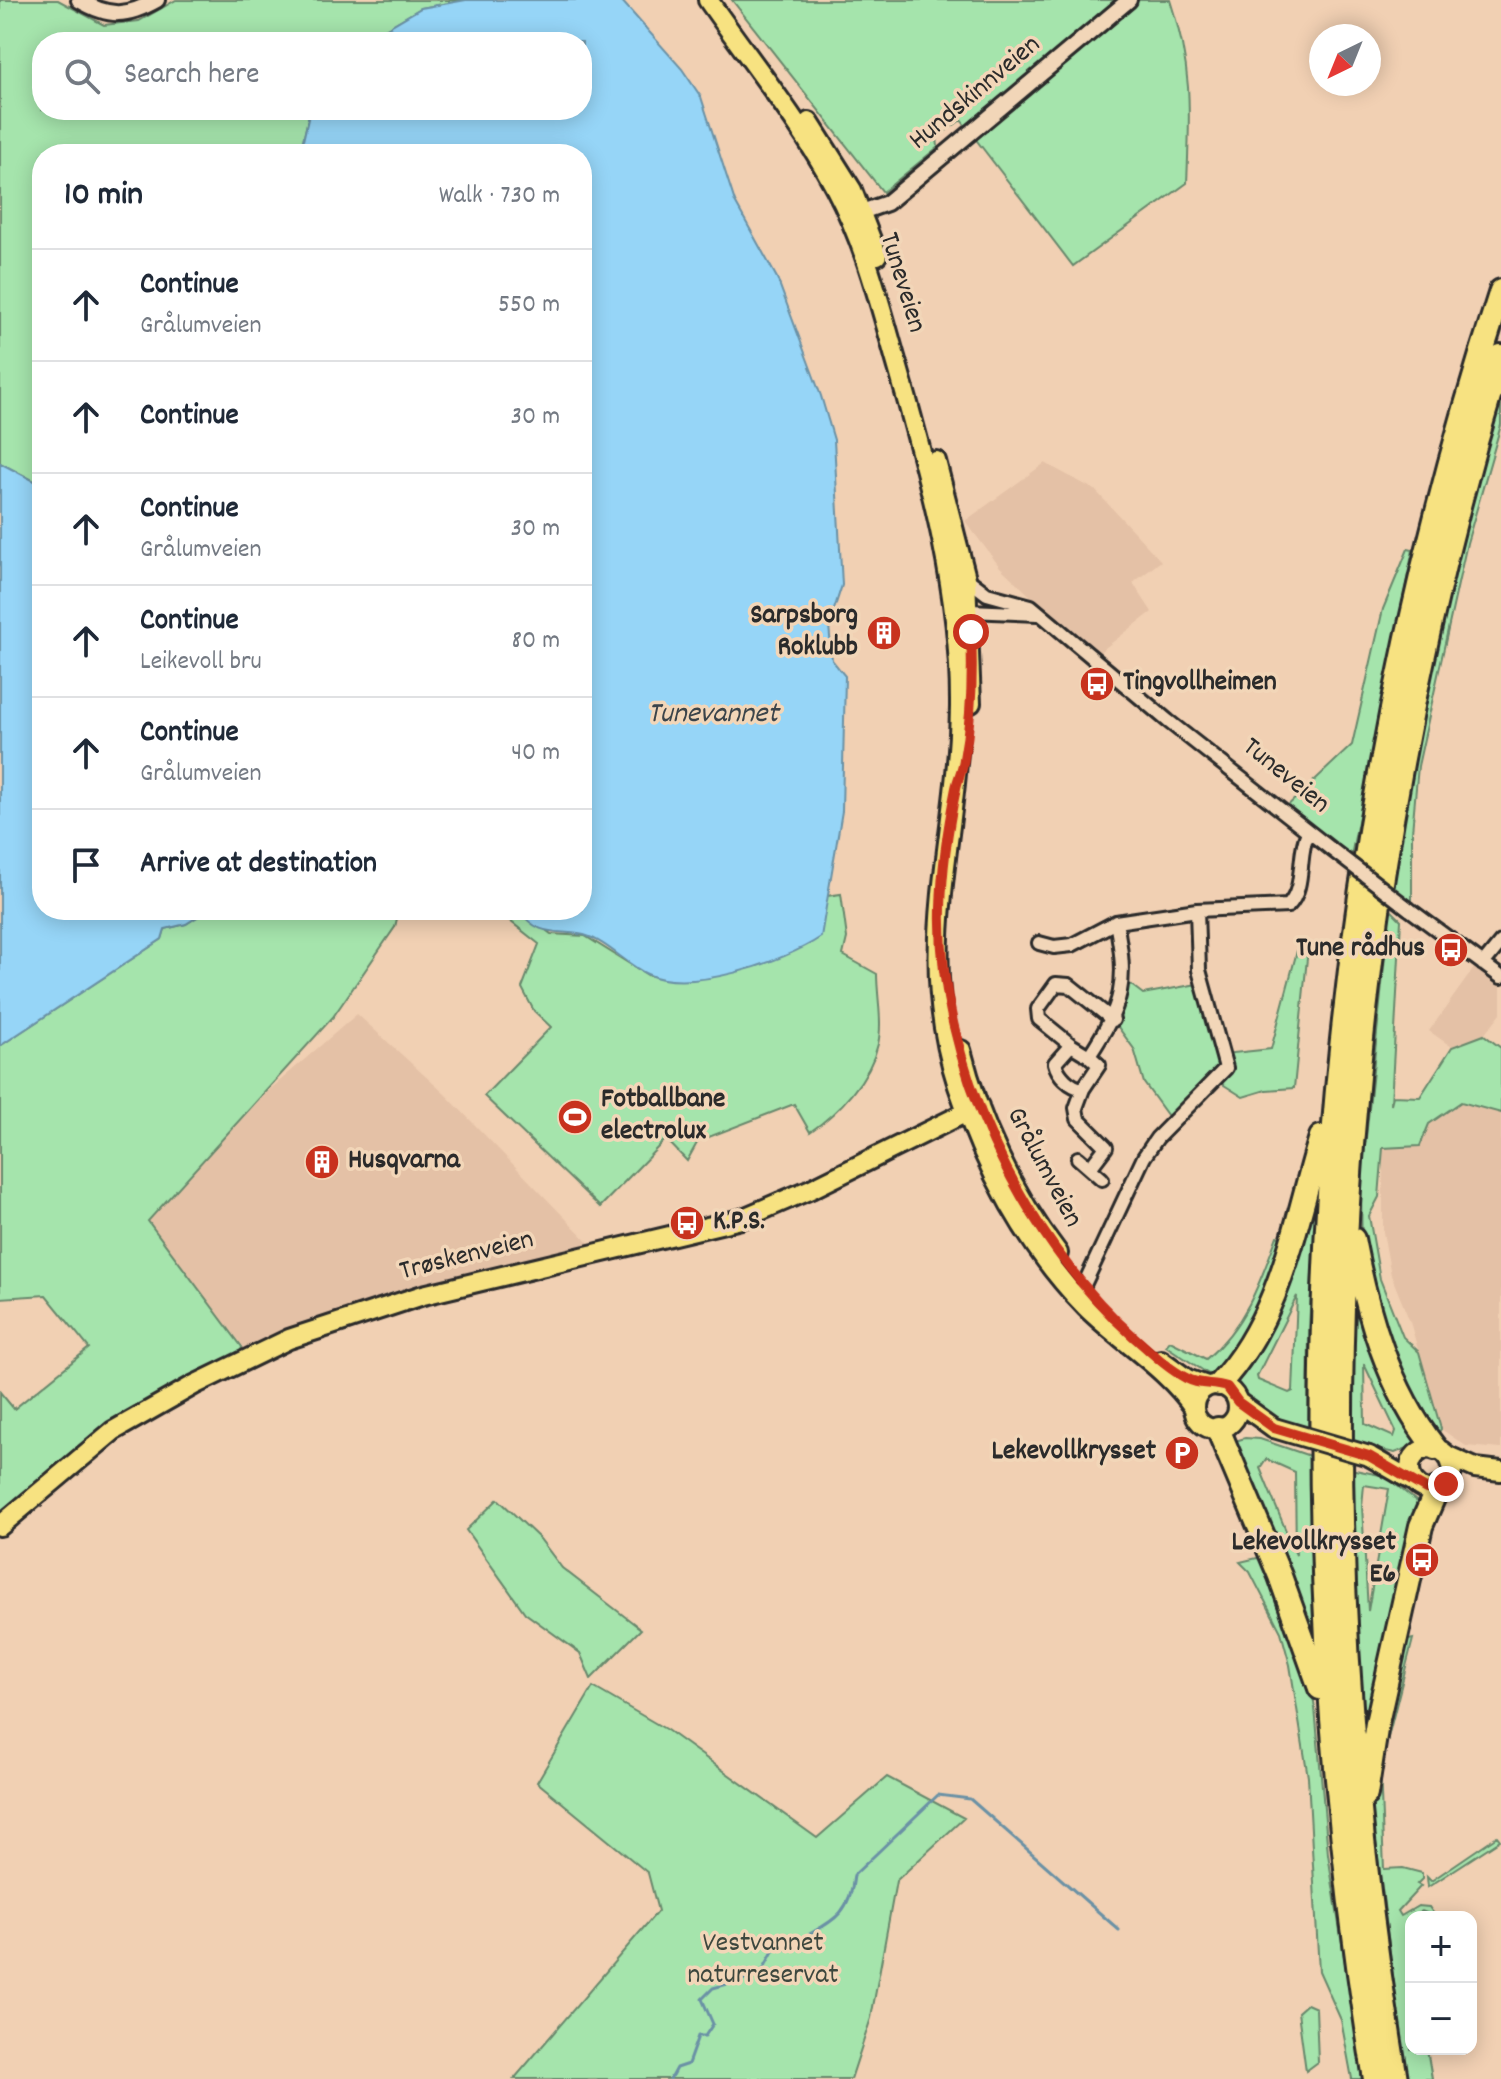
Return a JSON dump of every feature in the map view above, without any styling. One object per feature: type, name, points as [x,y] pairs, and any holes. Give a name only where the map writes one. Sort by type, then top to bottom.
[{"type":"highway","points":[[1375,2079],[1351,1916],[1323,1610],[1319,1415],[1322,1273],[1333,1106],[1363,865],[1400,665],[1456,440],[1501,291]]},
{"type":"highway","points":[[1396,2079],[1361,1835],[1348,1699],[1339,1507],[1346,1204],[1365,995],[1391,816],[1434,605],[1501,356]]},
{"type":"highway","points":[[1213,1385],[1246,1352],[1265,1318],[1333,1106]]},
{"type":"highway","points":[[1346,1204],[1371,1320],[1433,1453]]},
{"type":"highway","points":[[1226,1426],[1331,1721]]},
{"type":"highway","points":[[1361,1835],[1372,1747],[1433,1485]]},
{"type":"main road","name":"Tuneveien","points":[[708,0],[856,214],[939,519],[954,595]]},
{"type":"main road","name":"Tuneveien","points":[[718,0],[829,149],[856,214],[950,507],[970,611]]},
{"type":"main road","name":"Grålumveien","points":[[954,595],[960,676],[956,784],[936,953],[941,1015],[1005,1195],[1029,1234],[1083,1296],[1194,1408]]},
{"type":"main road","name":"Grålumveien","points":[[956,784],[964,763],[971,711],[970,611]]},
{"type":"main road","name":"Trøskenveien","points":[[0,1526],[113,1431],[194,1385],[289,1339],[423,1295],[741,1219],[811,1189],[973,1108]]},
{"type":"main road","name":"Grålumveien","points":[[1083,1296],[1169,1366],[1213,1385]]},
{"type":"main road","points":[[1274,1428],[1238,1402],[1233,1391],[1213,1385],[1197,1395],[1194,1408],[1199,1421],[1226,1426],[1274,1428],[1381,1459],[1433,1485],[1470,1479],[1501,1479]]},
{"type":"main road","points":[[1226,1426],[1238,1402]]},
{"type":"main road","points":[[1433,1453],[1452,1468],[1433,1485]]},
{"type":"main road","points":[[1433,1453],[1411,1472],[1433,1485]]},
{"type":"main road","points":[[1381,1459],[1433,1453],[1475,1468],[1501,1471]]},
{"type":"street","points":[[79,0],[99,12],[121,15],[157,0]]},
{"type":"street","name":"Hundskinnveien","points":[[856,214],[887,203],[1129,0]]},
{"type":"street","name":"Tuneveien","points":[[966,578],[977,589],[1031,606],[1308,832],[1501,977]]},
{"type":"street","points":[[954,595],[970,611],[1038,614]]},
{"type":"street","points":[[1039,943],[1054,947],[1072,945],[1116,922],[1197,910],[1288,906],[1298,893],[1299,865],[1308,832]]},
{"type":"street","points":[[1083,1296],[1144,1157],[1157,1138],[1226,1068],[1199,970],[1197,910]]},
{"type":"street","points":[[1089,1056],[1119,1006],[1122,978],[1116,922]]},
{"type":"street","points":[[1483,964],[1501,942]]},
{"type":"street","points":[[1090,1168],[1106,1147],[1078,1119],[1076,1108],[1083,1089],[1098,1071],[1099,1065],[1039,1019],[1038,1009],[1056,984],[1069,985],[1113,1020]]},
{"type":"street","points":[[1071,1045],[1055,1063],[1057,1072],[1075,1088],[1083,1089]]},
{"type":"street","points":[[1078,1158],[1102,1179]]},
{"type":"shaded area","points":[[1045,463],[1095,490],[1161,561],[1133,583],[1152,612],[1095,659],[1051,623],[1041,606],[1000,567],[965,521]]},
{"type":"shaded area","points":[[1479,961],[1501,976],[1501,1013],[1484,1035],[1452,1047],[1429,1031]]},
{"type":"shaded area","points":[[357,1014],[445,1094],[599,1253],[365,1303],[247,1351],[148,1222],[267,1092]]},
{"type":"shaded area","points":[[1461,1102],[1501,1113],[1501,1449],[1466,1446],[1441,1429],[1410,1322],[1391,1275],[1383,1232],[1383,1148],[1420,1146],[1429,1125]]},
{"type":"green space","points":[[0,0],[58,0],[104,25],[139,21],[176,0],[466,0],[421,8],[380,32],[32,32],[32,120],[308,120],[302,144],[32,144],[32,480],[0,463]]},
{"type":"green space","points":[[732,0],[1170,0],[1183,48],[1188,91],[1187,183],[1073,266],[961,120],[937,137],[938,147],[883,192]]},
{"type":"green space","points":[[1501,395],[1501,425],[1467,543],[1418,766],[1412,832],[1412,904],[1393,889],[1410,764],[1436,640]]},
{"type":"green space","points":[[1408,549],[1413,550],[1351,856],[1331,849],[1282,811],[1352,745],[1383,609]]},
{"type":"green space","points":[[841,894],[847,938],[843,955],[877,974],[879,1036],[874,1057],[861,1082],[832,1115],[810,1132],[794,1104],[709,1137],[702,1134],[687,1161],[666,1139],[600,1207],[484,1096],[551,1027],[534,1011],[522,988],[539,944],[509,920],[532,920],[551,934],[585,936],[649,976],[820,937],[827,896]]},
{"type":"green space","points":[[1390,909],[1401,920],[1391,1104],[1393,1096],[1420,1097],[1452,1047],[1484,1035],[1501,1048],[1501,1113],[1461,1102],[1429,1124],[1420,1146],[1383,1148],[1379,1197],[1369,1216],[1380,1279],[1403,1337],[1419,1352],[1441,1429],[1435,1438],[1395,1366],[1362,1262],[1361,1185]]},
{"type":"green space","points":[[192,920],[397,920],[395,927],[333,1017],[148,1221],[242,1347],[240,1353],[145,1402],[0,1526],[0,1392],[14,1409],[89,1348],[46,1295],[0,1298],[0,1046],[162,939],[165,929]]},
{"type":"green space","points":[[1303,945],[1307,958],[1294,1088],[1266,1090],[1243,1097],[1216,1080],[1173,1123],[1144,1083],[1134,1049],[1113,1020],[1122,978],[1143,994],[1203,983],[1224,1054],[1271,1049],[1297,951]]},
{"type":"green space","points":[[1318,1171],[1309,1328],[1308,1431],[1264,1414],[1246,1401],[1231,1383]],"holes":[[[1297,1296],[1293,1391],[1289,1393],[1258,1380],[1257,1376]]]},
{"type":"green space","points":[[1277,1236],[1285,1239],[1254,1327],[1213,1377],[1166,1346],[1170,1341],[1206,1359],[1220,1346],[1250,1303]]},
{"type":"green space","points":[[1353,1264],[1420,1443],[1395,1453],[1348,1443]],"holes":[[[1364,1364],[1396,1431],[1394,1437],[1365,1424]]]},
{"type":"green space","points":[[1245,1438],[1260,1439],[1310,1456],[1313,1625],[1305,1626],[1232,1442]],"holes":[[[1266,1459],[1295,1472],[1296,1555],[1260,1468]]]},
{"type":"green space","points":[[1350,1469],[1385,1476],[1421,1505],[1388,1651],[1362,1740]],"holes":[[[1364,1485],[1389,1489],[1368,1611],[1362,1506]]]},
{"type":"green space","points":[[498,1499],[540,1539],[562,1568],[641,1629],[591,1679],[580,1653],[525,1613],[466,1530]]},
{"type":"green space","points":[[1257,1558],[1263,1560],[1306,1664],[1315,1708],[1328,1854],[1363,2079],[1352,2079],[1341,2020],[1319,1971],[1308,1777],[1290,1665],[1281,1632],[1250,1572],[1240,1562]]},
{"type":"green space","points":[[1413,1639],[1380,1769],[1384,1869],[1403,1868],[1422,1873],[1422,1879],[1417,1884],[1421,1886],[1398,1911],[1401,1916],[1405,1914],[1405,2055],[1428,2055],[1432,2079],[1406,2079],[1373,1818],[1373,1781],[1404,1641]]},
{"type":"green space","name":"Vestvannet naturreservat","points":[[593,1687],[667,1730],[817,1838],[887,1777],[964,1818],[896,1881],[871,2018],[851,2079],[514,2079],[658,1911],[648,1873],[537,1782]]},
{"type":"green space","points":[[1497,1836],[1500,1840],[1428,1887],[1427,1877],[1431,1881]]},
{"type":"green space","points":[[1418,1906],[1429,1907],[1432,1911],[1410,1911]]},
{"type":"green space","points":[[1307,2004],[1316,2008],[1318,2062],[1306,2071],[1298,2012]]},
{"type":"water","name":"Tunevannet","points":[[466,0],[621,0],[682,69],[701,97],[735,202],[777,278],[821,396],[834,440],[842,585],[829,625],[832,660],[845,676],[842,811],[821,937],[761,965],[711,978],[665,979],[647,974],[592,938],[549,931],[527,920],[592,920],[592,144],[302,144],[308,120],[592,120],[592,32],[380,32],[421,8]]},
{"type":"water","points":[[0,463],[32,480],[32,920],[192,920],[165,929],[162,939],[0,1046]]},
{"type":"waterway","points":[[670,2079],[676,2068],[688,2064],[698,2036],[705,2036],[713,2024],[702,1999],[713,1988],[760,1975],[776,1946],[787,1949],[831,1921],[846,1904],[854,1875],[938,1795],[970,1799],[1119,1930]]},
{"type":"place","name":"Sarpsborg Roklubb","points":[[884,633]]},
{"type":"place","name":"Tingvollheimen","points":[[1097,684]]},
{"type":"place","name":"Tune rådhus","points":[[1451,950]]},
{"type":"place","name":"Fotballbane electrolux","points":[[575,1117]]},
{"type":"place","name":"Husqvarna","points":[[322,1162]]},
{"type":"place","name":"K.P.S.","points":[[687,1223]]},
{"type":"place","name":"Lekevollkrysset","points":[[1182,1453]]},
{"type":"place","name":"Lekevollkrysset E6","points":[[1422,1560]]},
{"type":"route","points":[[971,632],[971,711],[964,763],[956,784],[940,910],[947,981],[964,1062],[979,1106],[1031,1215],[1083,1287],[1113,1319],[1187,1379],[1207,1386],[1219,1384],[1227,1387],[1233,1391],[1238,1402],[1274,1428],[1369,1456],[1395,1468],[1426,1489],[1437,1489],[1446,1484]]}]
